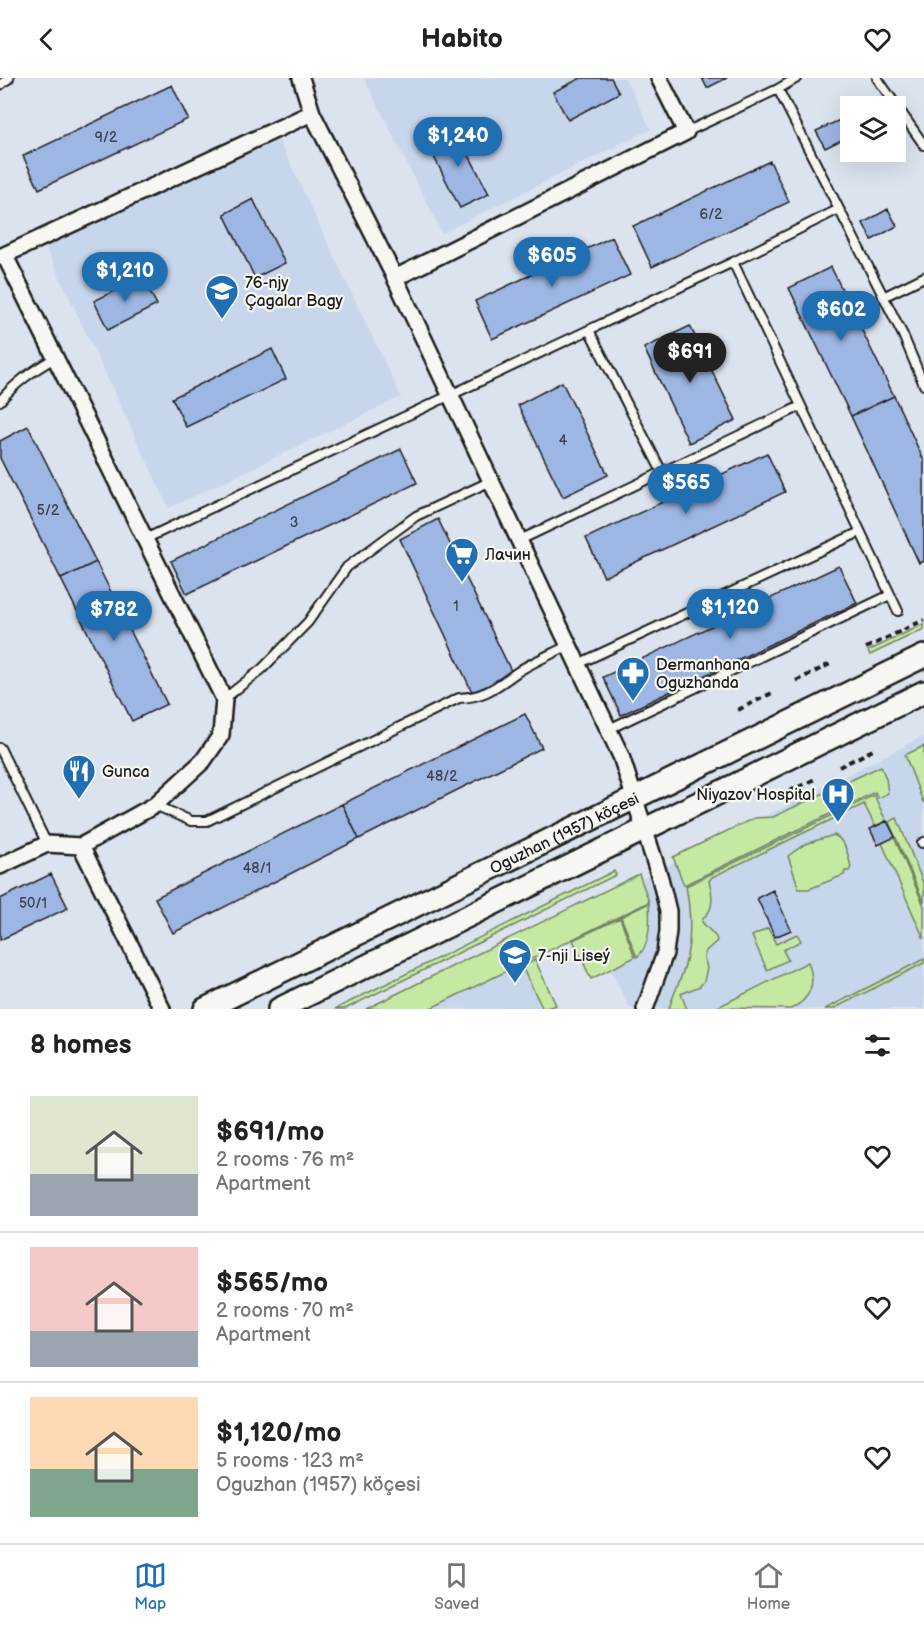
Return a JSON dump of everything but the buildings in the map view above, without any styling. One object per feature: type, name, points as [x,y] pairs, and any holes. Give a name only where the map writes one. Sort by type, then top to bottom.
[{"type":"main road","name":"Oguzhan (1957) köçesi","points":[[205,1009],[924,656]]},
{"type":"main road","name":"Oguzhan (1957) köçesi","points":[[279,1009],[924,692]]},
{"type":"street","points":[[301,78],[312,113],[395,278],[621,756],[665,895],[668,921],[665,953],[645,1009]]},
{"type":"street","points":[[395,278],[687,132],[659,78]]},
{"type":"street","points":[[0,866],[47,844],[81,846],[155,806],[203,761],[221,735],[224,699],[3,257],[312,113]]},
{"type":"street","points":[[81,846],[162,1009]]},
{"type":"lane","points":[[0,85],[9,78]]},
{"type":"lane","points":[[687,132],[797,78]]},
{"type":"lane","points":[[877,78],[924,145]]},
{"type":"lane","points":[[778,88],[883,297],[924,385]]},
{"type":"lane","points":[[145,539],[733,262],[839,209]]},
{"type":"lane","points":[[733,262],[898,611]]},
{"type":"lane","points":[[883,297],[924,277]]},
{"type":"lane","points":[[589,330],[662,472]]},
{"type":"lane","points":[[0,401],[12,386],[34,369],[55,358]]},
{"type":"lane","points":[[520,540],[801,406]]},
{"type":"lane","points":[[224,699],[262,669],[308,622],[347,567],[416,516],[491,481]]},
{"type":"lane","points":[[578,664],[860,532]]},
{"type":"lane","points":[[609,729],[890,595]]},
{"type":"lane","points":[[155,806],[191,821],[207,821],[459,698],[476,698],[523,669],[569,645]]},
{"type":"lane","points":[[0,748],[47,844]]},
{"type":"path","points":[[866,648],[924,620]]},
{"type":"path","points":[[796,681],[830,664]]},
{"type":"path","points":[[738,710],[772,693]]},
{"type":"path","points":[[838,767],[873,750]]},
{"type":"path","points":[[780,796],[815,779]]},
{"type":"shaded area","points":[[364,78],[625,78],[651,129],[442,233]]},
{"type":"shaded area","name":"76-njy Çagalar Bagy","points":[[275,132],[401,397],[169,508],[43,242]]},
{"type":"shaded area","name":"Niyazov Hospital","points":[[924,736],[924,1009],[630,1009],[581,910]]},
{"type":"shaded area","name":"7-nji Liseý","points":[[535,958],[559,1009],[431,1009]]},
{"type":"green space","points":[[924,624],[924,629],[870,655],[868,651]]},
{"type":"green space","points":[[924,746],[924,802],[923,802],[905,755]]},
{"type":"green space","points":[[881,766],[888,793],[878,798],[875,792],[684,885],[673,857],[754,818],[773,817]]},
{"type":"green space","points":[[874,795],[886,821],[875,826],[864,804],[712,877],[709,881],[712,902],[702,922],[717,941],[706,951],[704,957],[707,968],[704,981],[700,986],[681,994],[687,1009],[669,1009],[683,971],[689,945],[690,916],[686,886]]},
{"type":"green space","points":[[897,818],[924,885],[924,902],[889,822]]},
{"type":"green space","points":[[834,835],[846,849],[851,867],[849,871],[809,889],[799,889],[788,856],[805,844]]},
{"type":"green space","points":[[894,837],[924,906],[924,939],[882,843]]},
{"type":"green space","points":[[614,871],[616,875],[345,1009],[335,1009]]},
{"type":"green space","points":[[639,874],[649,902],[429,1009],[366,1009]]},
{"type":"green space","points":[[649,903],[647,940],[637,957],[621,917]]},
{"type":"green space","points":[[620,918],[635,957],[591,979],[573,940]]},
{"type":"green space","points":[[768,928],[776,944],[797,934],[801,941],[783,950],[788,960],[767,970],[752,936]]},
{"type":"green space","points":[[924,959],[924,963],[833,1009],[825,1009]]},
{"type":"green space","points":[[535,960],[556,1005],[543,1009],[522,967]]},
{"type":"green space","points":[[808,962],[812,983],[808,995],[791,1009],[716,1008]]},
{"type":"place","name":"76-njy Çagalar Bagy","points":[[222,320]]},
{"type":"place","name":"Лачин","points":[[462,583]]},
{"type":"place","name":"Dermanhana Oguzhanda","points":[[633,702]]},
{"type":"place","name":"Gunca","points":[[79,800]]},
{"type":"place","name":"Niyazov Hospital","points":[[838,823]]},
{"type":"place","name":"7-nji Liseý","points":[[515,984]]}]
